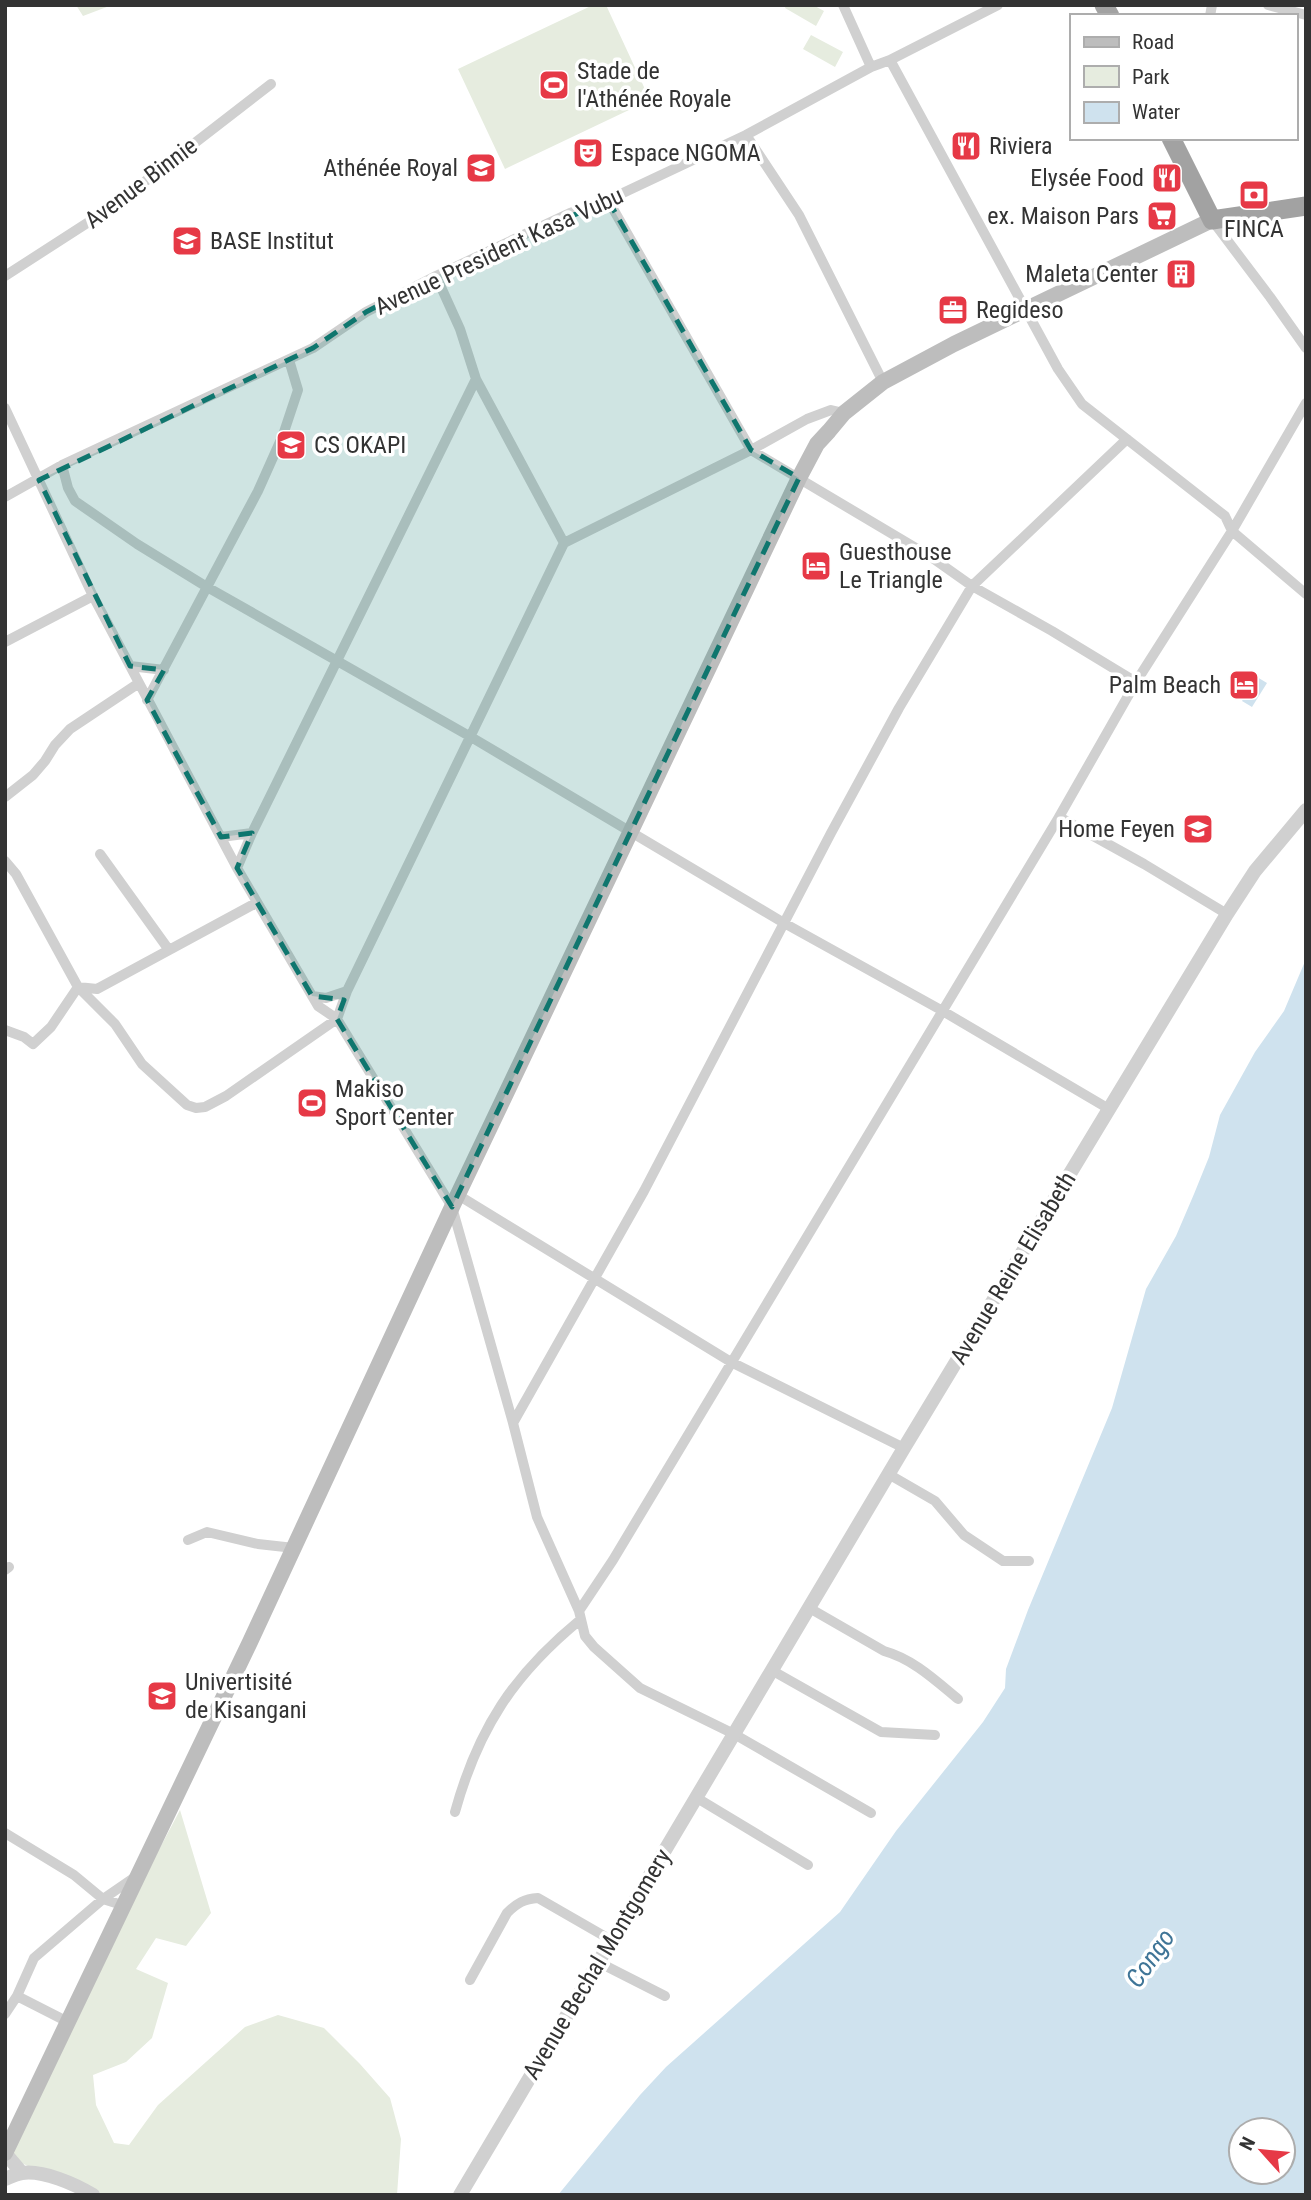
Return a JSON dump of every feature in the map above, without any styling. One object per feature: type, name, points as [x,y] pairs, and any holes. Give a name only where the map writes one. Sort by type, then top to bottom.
[{"type":"highway","points":[[1172,140],[1212,219],[1306,206]]},
{"type":"main road","points":[[5,2153],[125,1906],[455,1201],[817,444],[844,414],[883,382],[954,344],[1212,219]]},
{"type":"street","points":[[843,5],[871,67]]},
{"type":"street","name":"Avenue President Kasa Vubu","points":[[5,497],[62,465],[313,348],[366,312],[436,276],[570,213],[608,201],[746,135],[871,67],[998,5]]},
{"type":"street","points":[[1268,5],[1306,15]]},
{"type":"street","points":[[890,60],[1058,369],[1082,404],[1225,516],[1232,531],[1306,594]]},
{"type":"street","name":"Avenue Binnie","points":[[5,276],[112,207],[271,84]]},
{"type":"street","points":[[746,135],[799,215],[883,382]]},
{"type":"street","points":[[608,201],[751,450],[931,557],[972,586],[1136,682]]},
{"type":"street","points":[[1212,219],[1306,348]]},
{"type":"street","points":[[436,276],[460,329],[476,379],[564,543]]},
{"type":"street","points":[[147,699],[258,491],[283,435],[298,390],[289,360]]},
{"type":"street","points":[[237,868],[252,832],[476,379]]},
{"type":"street","points":[[455,1812],[466,1772],[495,1714],[522,1676],[579,1615],[1059,817],[1136,682],[1232,531],[1306,403]]},
{"type":"street","points":[[5,408],[93,596],[256,903],[318,1006],[337,1019],[455,1201],[537,1517],[579,1615],[585,1636],[640,1688],[734,1734],[871,1813]]},
{"type":"street","points":[[5,861],[16,874],[78,987],[116,1024],[142,1064],[180,1101],[196,1108],[205,1107],[226,1096],[337,1019],[347,991],[564,543],[751,450],[807,419],[831,410],[844,414]]},
{"type":"street","points":[[513,1423],[644,1191],[900,708],[972,586],[1127,439]]},
{"type":"street","points":[[62,465],[68,488],[75,501],[137,544],[207,587],[471,737],[784,923],[942,1010],[1109,1110]]},
{"type":"street","points":[[6,640],[93,596]]},
{"type":"street","points":[[130,666],[164,670]]},
{"type":"street","points":[[5,797],[33,775],[70,729],[139,683]]},
{"type":"street","name":"Avenue Reine Elisabeth","points":[[734,1734],[1227,914],[1255,871],[1306,810]]},
{"type":"street","points":[[1059,817],[1227,914]]},
{"type":"street","points":[[221,837],[252,832]]},
{"type":"street","points":[[100,854],[169,950]]},
{"type":"street","points":[[78,987],[97,989],[256,903]]},
{"type":"street","points":[[5,1030],[24,1037],[33,1044],[57,1019],[78,987]]},
{"type":"street","points":[[312,996],[326,998],[347,991]]},
{"type":"street","points":[[455,1201],[595,1279],[730,1362],[904,1448]]},
{"type":"street","points":[[890,1475],[934,1501],[964,1535],[1003,1561],[1028,1561]]},
{"type":"street","points":[[188,1540],[207,1532],[258,1544],[294,1548]]},
{"type":"street","points":[[811,1608],[884,1651],[922,1669],[958,1699]]},
{"type":"street","points":[[773,1671],[881,1732],[935,1735]]},
{"type":"street","name":"Avenue Bechal Montgomery","points":[[460,2195],[734,1734]]},
{"type":"street","points":[[697,1798],[808,1865]]},
{"type":"street","points":[[5,1833],[74,1875],[103,1899],[125,1906]]},
{"type":"street","points":[[5,2014],[17,1996],[34,1958],[103,1899],[140,1873]]},
{"type":"street","points":[[470,1980],[507,1913],[526,1899],[538,1898],[611,1940]]},
{"type":"street","points":[[597,1962],[665,1996]]},
{"type":"street","points":[[17,1996],[68,2022]]},
{"type":"street","points":[[5,2153],[22,2173]]},
{"type":"street","points":[[5,2179],[22,2173],[54,2177],[77,2185],[93,2195]]},
{"type":"highlighted area","points":[[608,200],[751,450],[799,478],[452,1207],[337,1019],[344,1000],[312,996],[237,868],[252,833],[221,837],[147,700],[164,670],[130,666],[39,480],[313,348],[366,312],[436,276]]},
{"type":"green space","points":[[76,5],[112,5],[83,16]]},
{"type":"green space","name":"Stade de l'Athénée Royale","points":[[593,5],[606,5],[650,100],[505,169],[458,69]]},
{"type":"green space","points":[[786,5],[813,5],[824,11],[816,26],[785,8]]},
{"type":"green space","points":[[811,35],[843,52],[835,67],[803,49]]},
{"type":"green space","points":[[180,1810],[211,1913],[186,1946],[156,1938],[136,1969],[168,1983],[152,2038],[126,2062],[93,2075],[96,2105],[114,2143],[129,2145],[158,2105],[245,2027],[278,2015],[324,2028],[390,2098],[401,2139],[397,2195],[88,2195],[5,2155],[5,2141]]},
{"type":"water","points":[[1257,677],[1267,683],[1252,707],[1242,701]]},
{"type":"water","name":"Congo","points":[[1306,959],[1306,2195],[558,2195],[666,2067],[840,1912],[896,1831],[983,1722],[1005,1688],[1006,1669],[1028,1610],[1112,1408],[1146,1289],[1176,1236],[1194,1194],[1209,1157],[1220,1115],[1255,1052],[1284,1011]]},
{"type":"place","name":"Stade de l'Athénée Royale","points":[[554,85]]},
{"type":"place","name":"Riviera","points":[[966,146]]},
{"type":"place","name":"Espace NGOMA","points":[[588,153]]},
{"type":"place","name":"Athénée Royal","points":[[481,168]]},
{"type":"place","name":"Elysée Food","points":[[1167,178]]},
{"type":"place","name":"FINCA","points":[[1254,195]]},
{"type":"place","name":"ex. Maison Pars","points":[[1162,216]]},
{"type":"place","name":"BASE Institut","points":[[187,241]]},
{"type":"place","name":"Maleta Center","points":[[1181,274]]},
{"type":"place","name":"Regideso","points":[[953,310]]},
{"type":"place","name":"CS OKAPI","points":[[291,445]]},
{"type":"place","name":"Guesthouse Le Triangle","points":[[816,566]]},
{"type":"place","name":"Palm Beach","points":[[1244,685]]},
{"type":"place","name":"Home Feyen","points":[[1198,829]]},
{"type":"place","name":"Makiso Sport Center","points":[[312,1103]]},
{"type":"place","name":"Univertisité de Kisangani","points":[[162,1696]]}]
